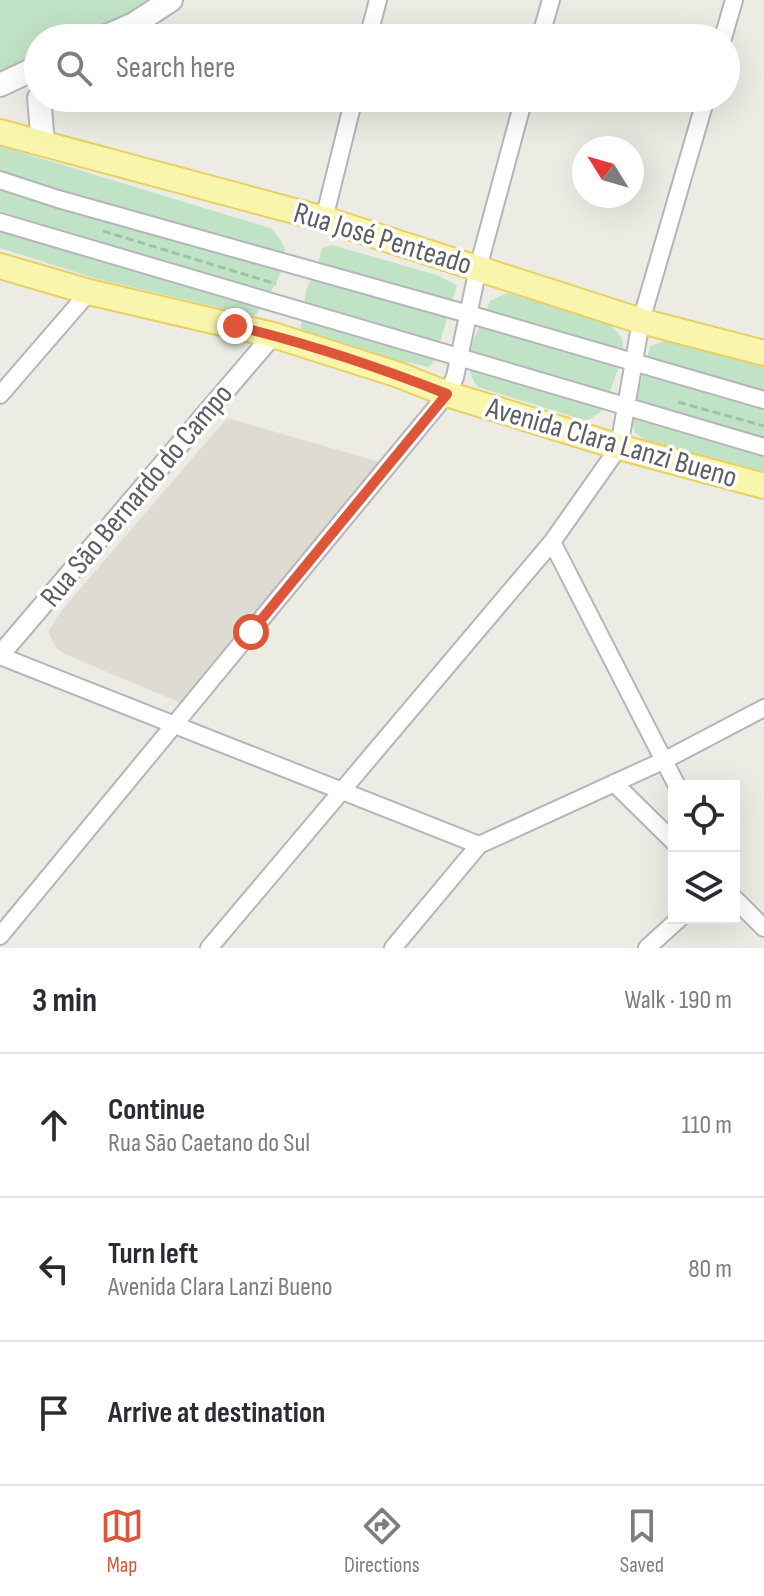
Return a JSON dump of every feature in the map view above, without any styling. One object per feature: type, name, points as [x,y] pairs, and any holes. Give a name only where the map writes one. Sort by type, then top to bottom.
[{"type":"main road","points":[[134,24],[171,0]]},
{"type":"main road","points":[[0,85],[24,74]]},
{"type":"main road","points":[[40,112],[43,143]]},
{"type":"main road","name":"Rua José Penteado","points":[[0,132],[324,219],[641,321],[764,353]]},
{"type":"main road","name":"Avenida Clara Lanzi Bueno","points":[[0,266],[89,292],[273,335],[399,375],[447,394],[619,447],[764,486]]},
{"type":"street","points":[[372,24],[378,0]]},
{"type":"street","points":[[544,24],[551,0]]},
{"type":"street","points":[[727,24],[734,0]]},
{"type":"street","points":[[324,219],[351,112]]},
{"type":"street","points":[[0,936],[447,394],[459,358],[478,268],[520,112]]},
{"type":"street","points":[[209,948],[552,542],[619,447],[641,321],[702,112]]},
{"type":"street","points":[[0,180],[764,400]]},
{"type":"street","points":[[0,222],[764,447]]},
{"type":"street","points":[[0,395],[89,292]]},
{"type":"street","name":"Rua São Bernardo do Campo","points":[[0,656],[273,335]]},
{"type":"street","points":[[552,542],[674,780]]},
{"type":"street","points":[[0,656],[479,845]]},
{"type":"street","points":[[393,948],[479,845],[665,760],[764,708]]},
{"type":"street","points":[[614,783],[668,836]]},
{"type":"street","points":[[740,904],[764,928]]},
{"type":"street","points":[[647,948],[673,924]]},
{"type":"path","points":[[90,227],[284,286]]},
{"type":"path","points":[[674,401],[764,426]]},
{"type":"shaded area","points":[[227,418],[380,462],[181,703],[67,655],[57,649],[48,632],[61,611]]},
{"type":"green space","points":[[0,0],[155,0],[115,24],[24,24],[24,66],[0,76]]},
{"type":"green space","points":[[0,146],[270,228],[284,248],[285,261],[280,276],[254,316],[94,278],[0,248]]},
{"type":"green space","points":[[332,245],[437,275],[457,285],[435,359],[429,367],[369,354],[300,333],[306,290],[322,248]]},
{"type":"green space","points":[[507,293],[609,323],[622,338],[624,354],[603,410],[587,421],[478,387],[470,367],[472,345],[490,301]]},
{"type":"green space","points":[[666,341],[764,367],[764,473],[645,440],[635,433],[631,421],[650,346]]},
{"type":"route","points":[[235,326],[399,375],[447,394],[251,632]]}]
